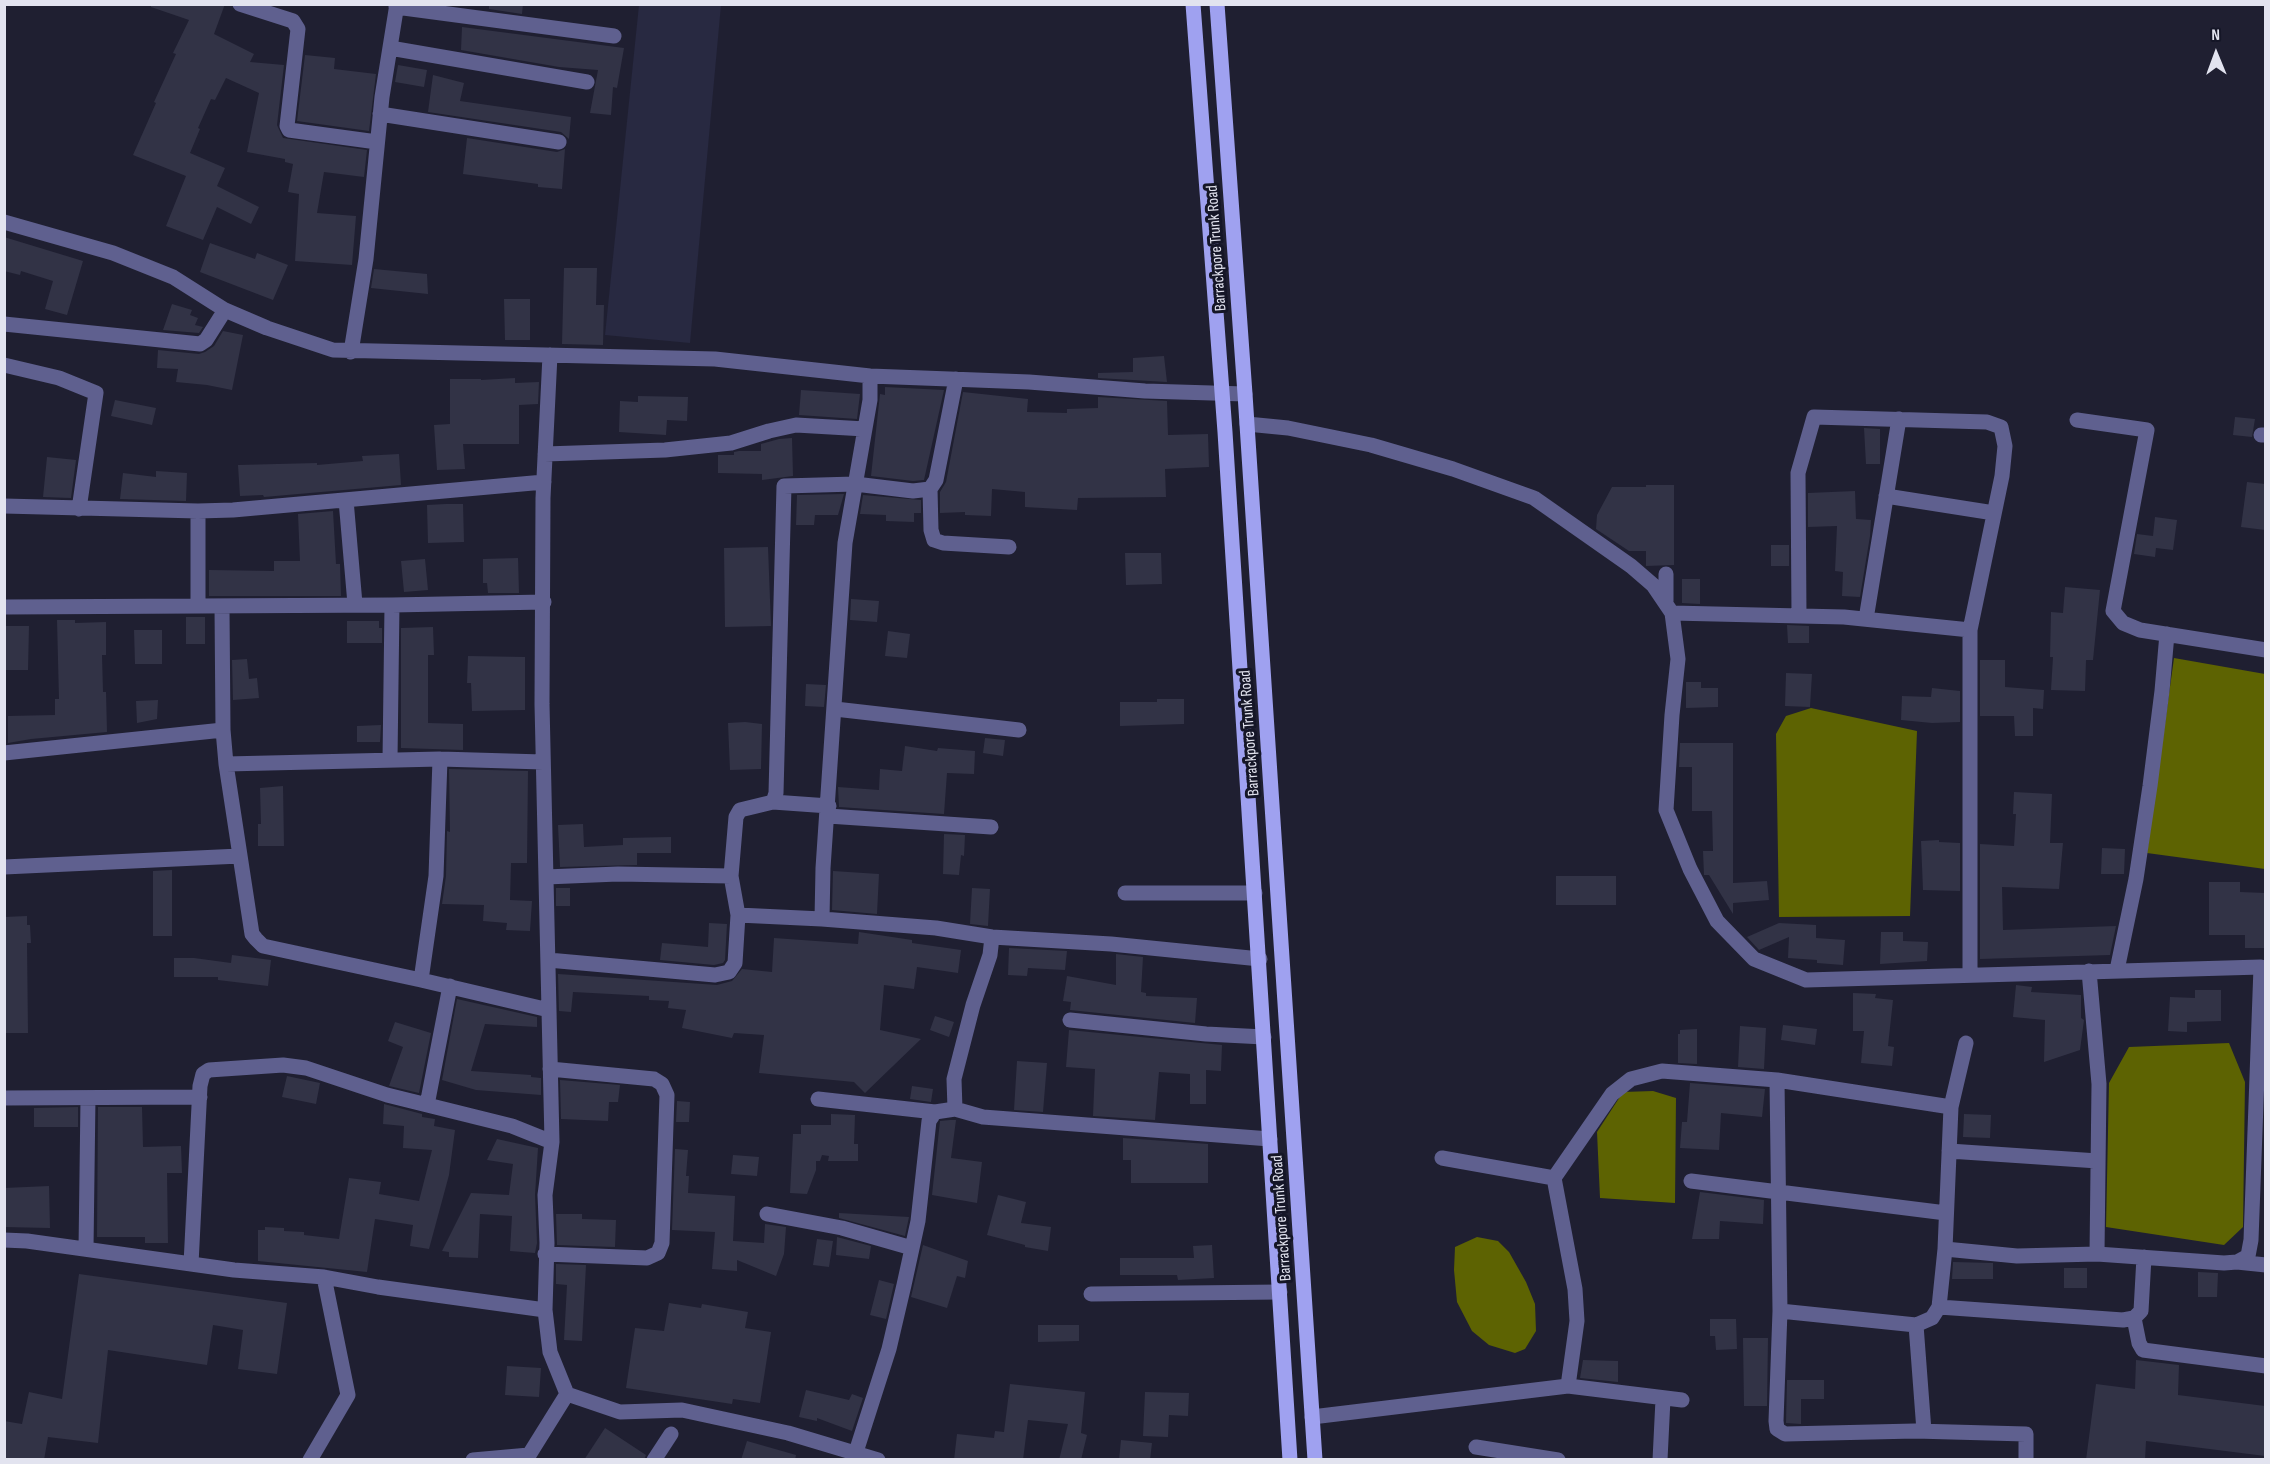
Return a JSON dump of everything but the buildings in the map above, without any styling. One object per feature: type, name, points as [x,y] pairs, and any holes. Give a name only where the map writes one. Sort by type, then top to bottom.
[{"type":"main road","name":"Barrackpore Trunk Road","points":[[1193,4],[1260,959],[1290,1460]]},
{"type":"main road","name":"Barrackpore Trunk Road","points":[[1217,4],[1315,1460]]},
{"type":"street","points":[[240,4],[293,21],[298,29],[287,126],[290,130],[377,142]]},
{"type":"street","points":[[351,352],[366,260],[380,114],[397,6],[614,36]]},
{"type":"street","points":[[390,48],[587,82]]},
{"type":"street","points":[[380,114],[559,142]]},
{"type":"street","points":[[4,222],[113,253],[173,277],[225,310],[267,328],[333,350],[715,359],[870,376],[1245,394]]},
{"type":"street","points":[[4,324],[200,344],[206,340],[225,310]]},
{"type":"street","points":[[550,355],[544,482],[543,762],[552,1142],[545,1195],[545,1310],[550,1352],[567,1394],[620,1412],[682,1410],[788,1433],[878,1460]]},
{"type":"street","points":[[4,365],[59,378],[96,393],[79,509]]},
{"type":"street","points":[[822,919],[845,543],[870,400],[870,376]]},
{"type":"street","points":[[956,379],[936,480],[930,489],[931,530],[934,540],[943,543],[1009,548]]},
{"type":"street","points":[[1799,615],[1798,473],[1814,417],[1987,422],[2001,427],[2005,446],[1970,630],[1970,975]]},
{"type":"street","points":[[1866,619],[1899,419]]},
{"type":"street","points":[[2077,420],[2147,430],[2113,611],[2123,624],[2140,630],[2265,650]]},
{"type":"street","points":[[545,454],[665,450],[731,443],[796,424],[865,429]]},
{"type":"street","points":[[1247,424],[1288,428],[1371,445],[1453,469],[1534,498],[1631,566],[1653,585],[1669,607]]},
{"type":"street","points":[[4,506],[198,511],[544,482]]},
{"type":"street","points":[[773,802],[776,793],[778,747],[784,486],[855,484],[913,491],[930,489]]},
{"type":"street","points":[[1886,496],[1994,513]]},
{"type":"street","points":[[346,500],[355,604]]},
{"type":"street","points":[[198,511],[198,606]]},
{"type":"street","points":[[1666,574],[1678,659],[1666,810],[1690,868],[1717,921],[1754,959],[1806,980],[2117,970],[2263,968],[2252,1240],[2248,1256],[2237,1262]]},
{"type":"street","points":[[4,607],[222,607],[544,602]]},
{"type":"street","points":[[390,760],[392,605]]},
{"type":"street","points":[[222,607],[223,730],[226,764],[252,934],[259,943],[549,1010]]},
{"type":"street","points":[[1669,607],[1866,619],[1970,630]]},
{"type":"street","points":[[2117,970],[2136,879],[2150,786],[2167,634]]},
{"type":"street","points":[[835,709],[1019,730]]},
{"type":"street","points":[[4,753],[223,730]]},
{"type":"street","points":[[226,764],[440,759],[543,762]]},
{"type":"street","points":[[421,980],[436,876],[440,759]]},
{"type":"street","points":[[548,960],[715,975],[729,972],[735,963],[738,915],[731,876],[736,817],[740,810],[773,802],[828,811],[991,827]]},
{"type":"street","points":[[4,867],[240,856]]},
{"type":"street","points":[[546,877],[618,874],[731,876]]},
{"type":"street","points":[[1125,893],[1255,893]]},
{"type":"street","points":[[738,915],[936,928],[992,936],[1111,944],[1260,959]]},
{"type":"street","points":[[955,1109],[954,1079],[973,1005],[990,955],[992,936]]},
{"type":"street","points":[[2089,971],[2099,1084],[2097,1254]]},
{"type":"street","points":[[427,1105],[450,986]]},
{"type":"street","points":[[1070,1020],[1206,1034],[1264,1037]]},
{"type":"street","points":[[1780,1311],[1916,1325],[1932,1318],[1939,1307],[1951,1107],[1966,1042]]},
{"type":"street","points":[[191,1264],[201,1079],[203,1074],[209,1070],[283,1065],[306,1068],[387,1095],[512,1126],[552,1142]]},
{"type":"street","points":[[545,1254],[647,1258],[658,1253],[662,1243],[667,1095],[662,1084],[654,1079],[550,1069]]},
{"type":"street","points":[[1568,1386],[1577,1321],[1575,1289],[1554,1178],[1612,1094],[1631,1079],[1662,1071],[1778,1080],[1951,1107]]},
{"type":"street","points":[[1778,1080],[1780,1311],[1776,1409],[1778,1429],[1785,1434],[1924,1431],[2026,1434],[2026,1460]]},
{"type":"street","points":[[4,1098],[200,1097]]},
{"type":"street","points":[[86,1249],[88,1098]]},
{"type":"street","points":[[818,1099],[936,1112],[955,1109],[983,1118],[1270,1139]]},
{"type":"street","points":[[856,1452],[888,1349],[912,1248],[918,1221],[929,1121],[936,1112]]},
{"type":"street","points":[[1949,1151],[2098,1161]]},
{"type":"street","points":[[1442,1158],[1554,1178]]},
{"type":"street","points":[[1691,1181],[1946,1213]]},
{"type":"street","points":[[767,1214],[835,1226],[912,1248]]},
{"type":"street","points":[[4,1240],[234,1270],[324,1277],[378,1287],[545,1310]]},
{"type":"street","points":[[1944,1249],[2017,1256],[2097,1254],[2265,1265]]},
{"type":"street","points":[[1939,1307],[2124,1320],[2134,1318],[2141,1311],[2144,1257]]},
{"type":"street","points":[[310,1460],[348,1395],[324,1277]]},
{"type":"street","points":[[1090,1294],[1280,1292]]},
{"type":"street","points":[[2134,1318],[2139,1343],[2143,1350],[2265,1366]]},
{"type":"street","points":[[1916,1325],[1924,1431]]},
{"type":"street","points":[[1312,1418],[1568,1386],[1682,1400]]},
{"type":"street","points":[[473,1460],[529,1455],[567,1394]]},
{"type":"street","points":[[1660,1460],[1663,1399]]},
{"type":"street","points":[[654,1460],[671,1434]]},
{"type":"street","points":[[1476,1447],[1557,1460]]},
{"type":"shaded area","points":[[639,5],[721,5],[690,343],[605,335]]},
{"type":"shaded area","points":[[2174,658],[2265,674],[2265,869],[2147,853]]},
{"type":"shaded area","points":[[1811,708],[1917,731],[1910,916],[1779,917],[1776,734],[1786,716]]},
{"type":"shaded area","points":[[2229,1043],[2245,1082],[2243,1227],[2224,1245],[2106,1227],[2109,1083],[2129,1047]]},
{"type":"shaded area","points":[[1653,1091],[1676,1098],[1675,1203],[1600,1198],[1597,1132],[1623,1092]]},
{"type":"shaded area","points":[[1477,1237],[1498,1241],[1509,1252],[1535,1304],[1536,1331],[1525,1349],[1515,1353],[1489,1345],[1472,1331],[1457,1302],[1454,1270],[1455,1247]]}]
